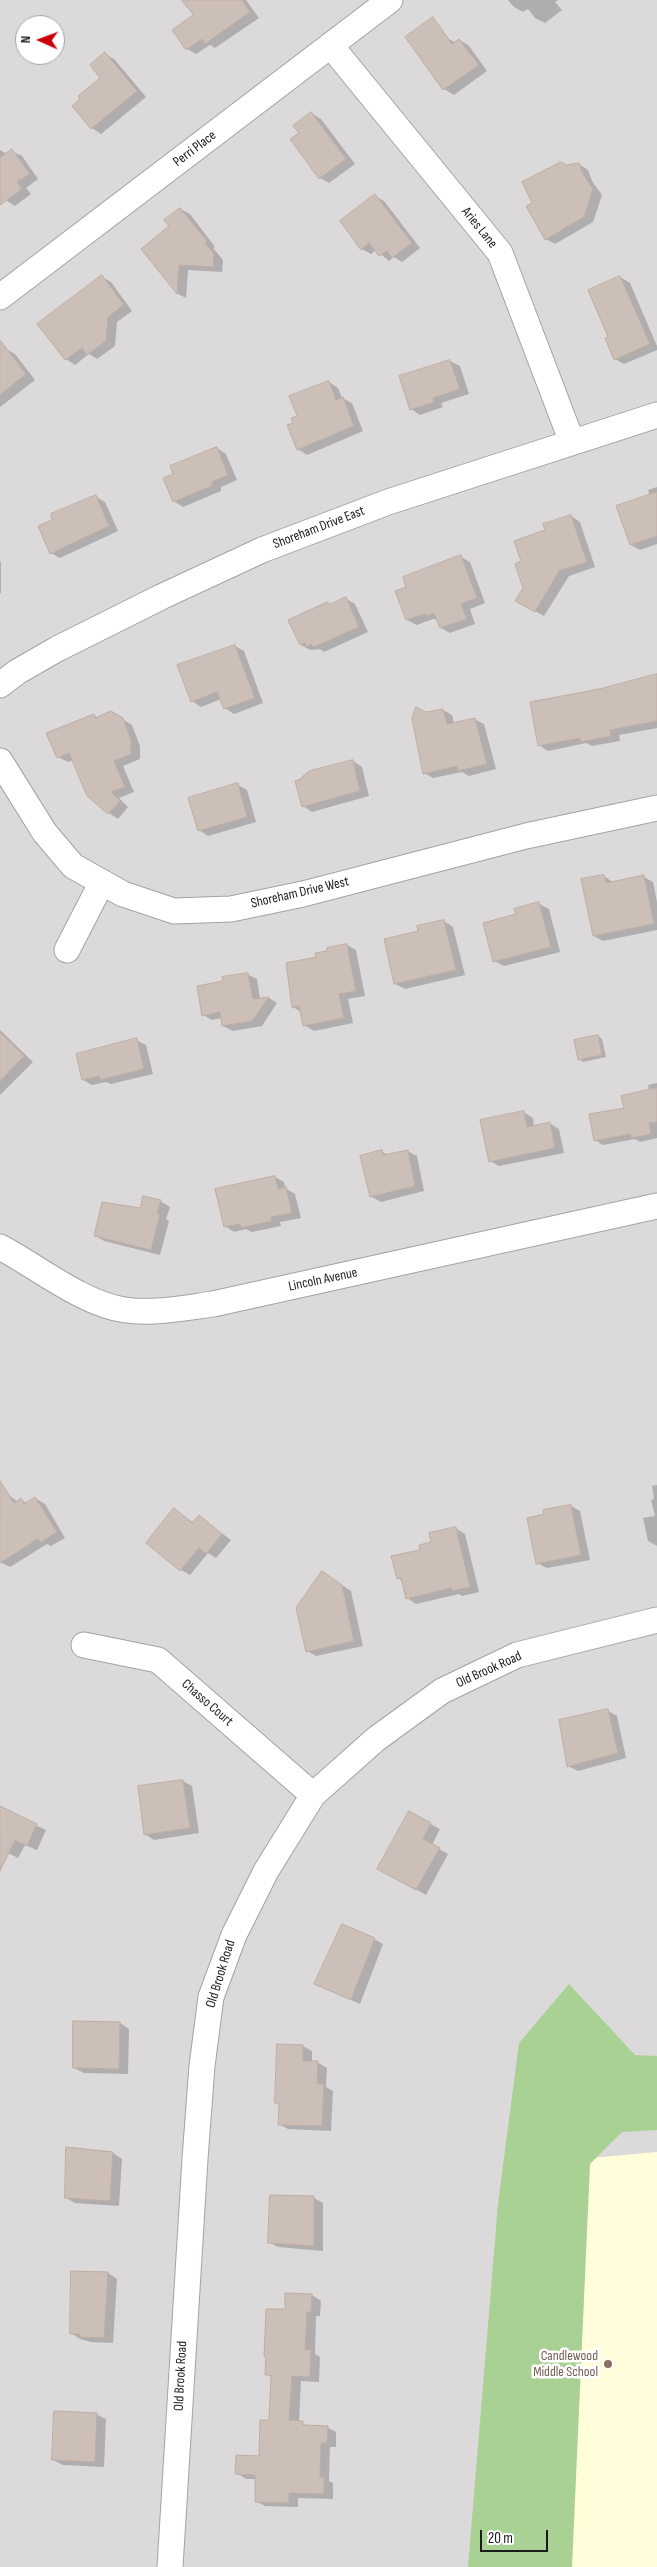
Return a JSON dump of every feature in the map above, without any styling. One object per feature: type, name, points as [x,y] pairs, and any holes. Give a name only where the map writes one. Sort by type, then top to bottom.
[{"type":"street","name":"Perri Place","points":[[0,297],[390,0]]},
{"type":"street","name":"Aries Lane","points":[[331,46],[500,253],[572,442]]},
{"type":"street","name":"Shoreham Drive East","points":[[0,685],[17,672],[57,649],[161,597],[262,550],[388,502],[657,415]]},
{"type":"street","name":"Shoreham Drive West","points":[[0,762],[45,833],[73,866],[123,894],[174,911],[231,909],[303,894],[526,836],[657,808]]},
{"type":"street","points":[[67,950],[102,882]]},
{"type":"street","name":"Lincoln Avenue","points":[[0,1247],[87,1298],[124,1310],[160,1311],[213,1304],[657,1206]]},
{"type":"street","name":"Old Brook Road","points":[[170,2567],[194,2159],[202,2066],[211,1997],[234,1935],[254,1895],[313,1794],[376,1739],[442,1691],[517,1655],[657,1620]]},
{"type":"street","name":"Chasso Court","points":[[84,1645],[158,1660],[313,1794]]},
{"type":"shaded area","points":[[0,0],[657,0],[657,2567],[0,2567]]},
{"type":"shaded area","name":"Candlewood Middle School","points":[[657,2152],[657,2567],[549,2567],[568,2160]]},
{"type":"green space","points":[[569,1984],[635,2055],[657,2056],[657,2130],[622,2132],[590,2164],[572,2567],[468,2567],[498,2204],[519,2043]]},
{"type":"building","points":[[182,0],[242,0],[250,12],[205,44],[202,39],[186,50],[172,30],[193,15]]},
{"type":"building","points":[[433,17],[452,44],[459,39],[479,65],[443,90],[405,37]]},
{"type":"building","points":[[105,52],[137,91],[91,129],[72,106],[80,99],[78,96],[100,78],[90,65]]},
{"type":"building","points":[[311,112],[346,159],[319,179],[290,139],[299,133],[293,126]]},
{"type":"building","points":[[12,149],[30,174],[17,182],[22,189],[0,205],[0,158]]},
{"type":"building","points":[[561,162],[566,165],[579,163],[583,174],[593,189],[584,217],[545,240],[526,206],[532,203],[522,182]]},
{"type":"building","points":[[375,194],[412,243],[392,258],[387,251],[379,256],[369,243],[361,250],[340,221]]},
{"type":"building","points":[[180,208],[207,241],[205,243],[214,254],[213,267],[179,265],[177,294],[141,249],[169,226],[164,220]]},
{"type":"building","points":[[102,275],[124,305],[108,317],[106,341],[87,355],[82,348],[65,360],[37,324]]},
{"type":"building","points":[[620,276],[650,344],[614,360],[605,338],[608,337],[588,290]]},
{"type":"building","points":[[0,340],[26,374],[0,395]]},
{"type":"building","points":[[450,360],[460,389],[433,398],[434,402],[410,410],[399,376]]},
{"type":"building","points":[[329,381],[336,400],[343,397],[354,426],[297,450],[287,425],[293,423],[291,418],[297,416],[289,396]]},
{"type":"building","points":[[217,447],[228,475],[212,482],[212,486],[173,502],[163,478],[173,474],[170,466]]},
{"type":"building","points":[[657,492],[657,536],[630,545],[616,506]]},
{"type":"building","points":[[96,495],[109,526],[50,554],[38,526],[52,520],[51,514]]},
{"type":"building","points":[[571,515],[587,562],[559,571],[535,612],[515,601],[523,588],[515,564],[521,561],[514,541],[545,530],[543,524]]},
{"type":"building","points":[[461,555],[477,598],[461,604],[467,619],[440,628],[434,613],[406,620],[395,591],[406,587],[403,577]]},
{"type":"building","points":[[346,597],[359,627],[314,647],[311,644],[306,647],[305,643],[300,645],[288,620],[327,602],[330,604]]},
{"type":"building","points":[[235,645],[255,698],[224,709],[217,692],[191,702],[177,665]]},
{"type":"building","points":[[657,674],[657,721],[610,730],[611,736],[581,742],[580,738],[538,746],[530,702],[599,689]]},
{"type":"building","points":[[416,707],[426,712],[443,709],[447,724],[475,718],[487,764],[458,771],[457,766],[423,774],[412,719]]},
{"type":"building","points":[[111,711],[123,718],[131,740],[131,754],[114,761],[125,787],[111,792],[120,801],[108,814],[87,796],[69,753],[57,758],[46,733],[94,714],[95,718]]},
{"type":"building","points":[[353,760],[360,791],[302,807],[295,781],[302,779],[309,771]]},
{"type":"building","points":[[238,783],[247,817],[198,831],[188,798]]},
{"type":"building","points":[[604,875],[606,883],[644,875],[654,924],[593,936],[581,879]]},
{"type":"building","points":[[539,902],[551,947],[493,962],[483,923],[516,914],[514,909]]},
{"type":"building","points":[[444,920],[456,970],[394,984],[384,939],[418,931],[417,926]]},
{"type":"building","points":[[347,944],[356,991],[339,994],[344,1018],[303,1026],[299,1006],[292,1008],[286,963],[316,957],[315,953],[327,951],[327,948]]},
{"type":"building","points":[[248,973],[253,999],[269,997],[252,1021],[222,1026],[220,1012],[202,1016],[197,986],[223,981],[222,977]]},
{"type":"building","points":[[0,1032],[24,1056],[0,1081]]},
{"type":"building","points":[[598,1035],[602,1055],[578,1060],[574,1040]]},
{"type":"building","points":[[137,1038],[144,1069],[100,1080],[100,1076],[82,1080],[76,1054]]},
{"type":"building","points":[[657,1088],[657,1122],[649,1123],[651,1134],[631,1138],[630,1134],[594,1141],[589,1114],[624,1108],[621,1096]]},
{"type":"building","points":[[524,1111],[527,1127],[550,1122],[555,1148],[489,1162],[480,1120]]},
{"type":"building","points":[[382,1150],[383,1155],[408,1150],[415,1186],[370,1197],[360,1156]]},
{"type":"building","points":[[275,1176],[278,1189],[286,1187],[292,1213],[271,1217],[272,1221],[241,1228],[240,1224],[224,1227],[215,1189]]},
{"type":"building","points":[[143,1196],[161,1200],[157,1214],[160,1214],[151,1250],[94,1236],[102,1202],[140,1208]]},
{"type":"building","points":[[0,1481],[14,1503],[21,1498],[24,1504],[35,1497],[57,1532],[41,1542],[38,1539],[0,1563]]},
{"type":"building","points":[[571,1505],[581,1555],[536,1564],[527,1518],[544,1514],[543,1510]]},
{"type":"building","points":[[174,1508],[192,1523],[199,1515],[222,1534],[206,1554],[199,1548],[180,1571],[146,1543]]},
{"type":"building","points":[[456,1527],[470,1587],[452,1591],[451,1588],[406,1599],[401,1578],[397,1579],[391,1556],[420,1550],[419,1545],[431,1542],[429,1533]]},
{"type":"building","points":[[322,1571],[342,1585],[354,1641],[306,1652],[296,1608]]},
{"type":"building","points":[[608,1709],[618,1753],[567,1767],[559,1720]]},
{"type":"building","points":[[183,1780],[190,1828],[144,1835],[138,1786]]},
{"type":"building","points":[[0,1806],[37,1824],[27,1846],[15,1840],[0,1871]]},
{"type":"building","points":[[409,1811],[431,1823],[423,1839],[440,1848],[416,1890],[377,1869]]},
{"type":"building","points":[[342,1924],[375,1938],[351,2000],[314,1984]]},
{"type":"building","points":[[73,2021],[120,2022],[119,2069],[73,2068]]},
{"type":"building","points":[[277,2044],[303,2045],[303,2061],[318,2061],[317,2084],[324,2084],[322,2126],[278,2125],[279,2103],[275,2103]]},
{"type":"building","points":[[66,2147],[113,2152],[110,2201],[65,2198]]},
{"type":"building","points":[[270,2195],[314,2196],[314,2246],[268,2243]]},
{"type":"building","points":[[71,2271],[108,2272],[104,2338],[80,2337],[80,2334],[70,2334]]},
{"type":"building","points":[[285,2293],[312,2294],[311,2312],[307,2312],[305,2350],[311,2350],[310,2377],[292,2376],[289,2420],[303,2421],[303,2425],[328,2426],[327,2443],[321,2443],[320,2477],[324,2477],[324,2494],[289,2493],[289,2503],[255,2502],[255,2475],[235,2474],[236,2455],[259,2456],[260,2420],[269,2420],[271,2375],[265,2375],[266,2357],[264,2357],[266,2309],[285,2309]]},
{"type":"building","points":[[54,2411],[97,2413],[95,2462],[52,2460]]},
{"type":"place","name":"Candlewood Middle School","points":[[608,2364]]}]
